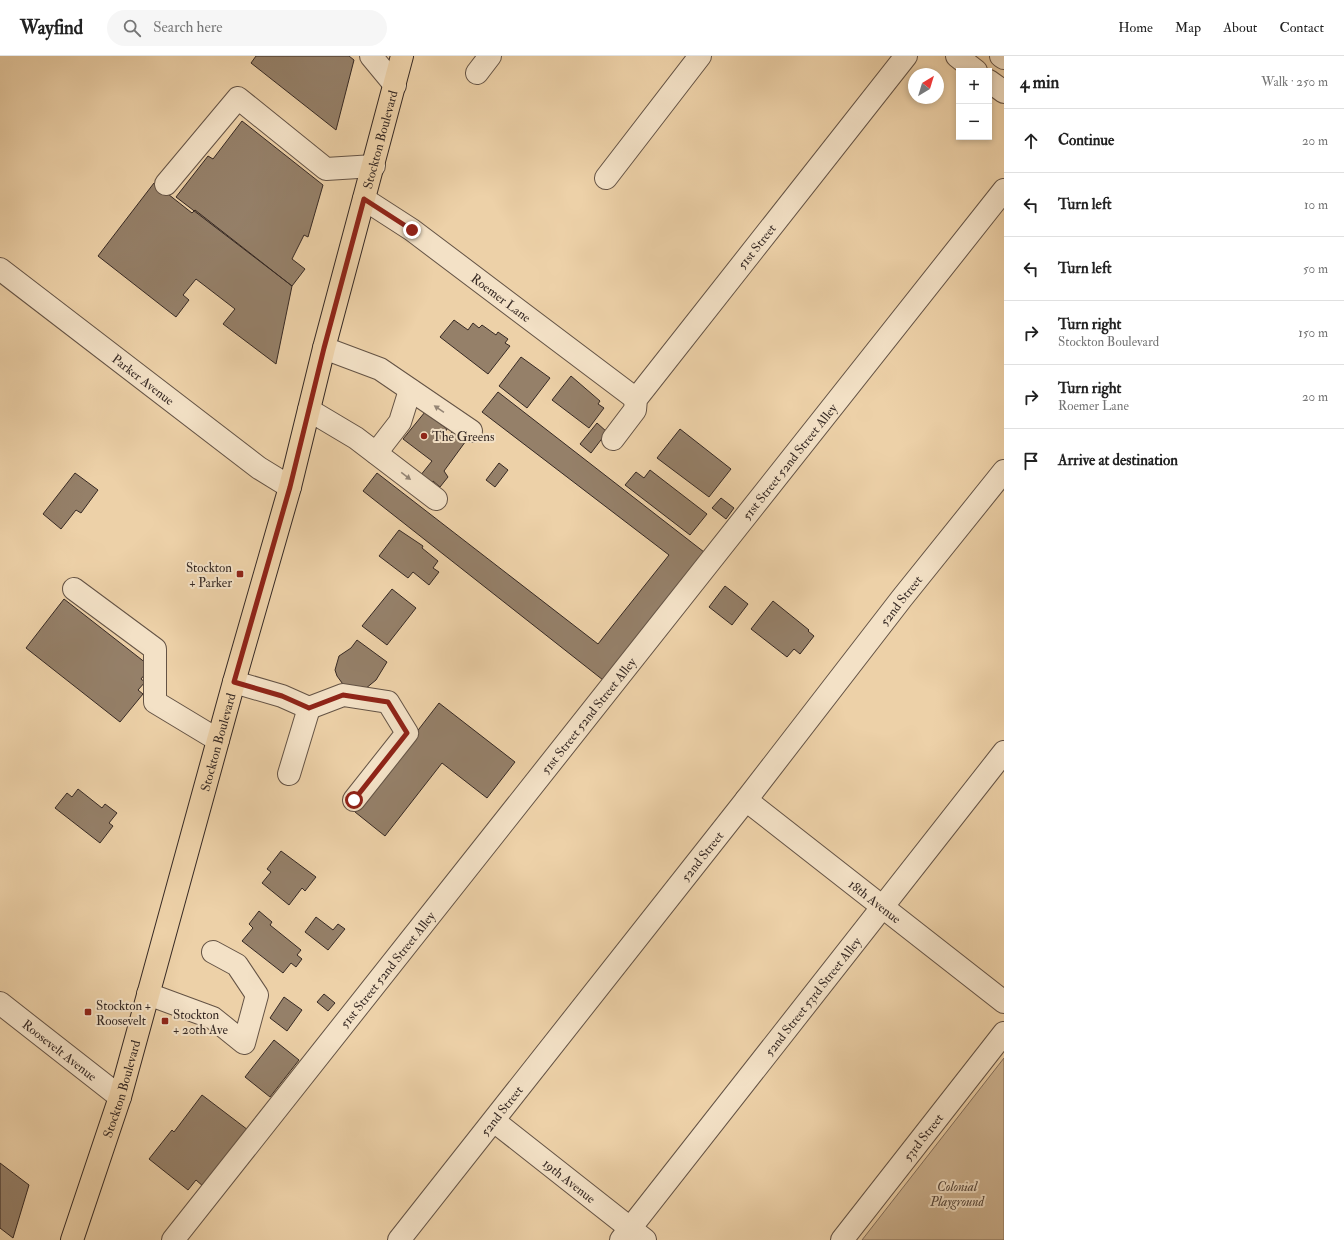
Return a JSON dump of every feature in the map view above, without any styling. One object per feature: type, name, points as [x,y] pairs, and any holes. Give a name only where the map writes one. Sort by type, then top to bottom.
[{"type":"main road","name":"Stockton Boulevard","points":[[72,1240],[120,1097],[234,682],[290,487],[324,348],[374,166],[402,56]]},
{"type":"street","points":[[371,56],[394,85]]},
{"type":"street","points":[[477,73],[490,56]]},
{"type":"street","points":[[606,178],[700,56]]},
{"type":"street","name":"51st Street","points":[[613,439],[635,410],[636,399],[906,56]]},
{"type":"street","points":[[957,56],[972,68]]},
{"type":"street","points":[[992,83],[1004,92]]},
{"type":"street","points":[[166,184],[238,98],[326,169],[374,166]]},
{"type":"street","name":"51st Street 52nd Street Alley","points":[[173,1240],[1004,190]]},
{"type":"street","name":"Roemer Lane","points":[[364,199],[412,230],[636,399]]},
{"type":"street","name":"Parker Avenue","points":[[0,269],[259,468],[290,487]]},
{"type":"street","points":[[324,348],[380,369],[471,431]]},
{"type":"street","points":[[376,453],[400,422],[410,390]]},
{"type":"street","points":[[308,410],[356,438],[436,498]]},
{"type":"street","name":"52nd Street","points":[[399,1240],[746,800],[902,598],[1002,477]]},
{"type":"street","points":[[74,589],[155,649],[155,702],[218,740]]},
{"type":"street","points":[[234,682],[282,696],[309,708],[343,695],[388,702],[407,733],[354,800]]},
{"type":"street","points":[[288,774],[309,708]]},
{"type":"street","name":"52nd Street 53rd Street Alley","points":[[632,1236],[882,907],[1004,752]]},
{"type":"street","name":"18th Avenue","points":[[746,800],[1004,1002]]},
{"type":"street","points":[[148,994],[213,1018],[244,1043],[257,995],[237,965],[213,952]]},
{"type":"street","name":"Roosevelt Avenue","points":[[0,1003],[120,1097]]},
{"type":"street","name":"53rd Street","points":[[842,1240],[1004,1033]]},
{"type":"street","name":"19th Avenue","points":[[494,1121],[632,1236]]},
{"type":"green space","name":"Colonial Playground","points":[[1004,1058],[1004,1240],[862,1240]]},
{"type":"building","points":[[256,56],[349,56],[354,60],[336,130],[251,63]]},
{"type":"building","points":[[242,121],[323,185],[308,237],[304,235],[292,259],[305,269],[292,286],[176,197],[208,156],[213,159]]},
{"type":"building","points":[[154,183],[192,213],[195,210],[292,286],[276,364],[223,324],[235,309],[196,279],[183,295],[189,300],[176,317],[98,256]]},
{"type":"building","points":[[454,320],[468,330],[473,323],[479,328],[482,325],[496,335],[498,332],[508,339],[505,343],[510,346],[488,374],[440,337]]},
{"type":"building","points":[[521,357],[550,378],[527,408],[499,386]]},
{"type":"building","points":[[571,376],[600,401],[598,404],[604,408],[589,428],[552,400]]},
{"type":"building","points":[[498,392],[704,552],[603,680],[363,491],[377,473],[598,644],[669,555],[482,412]]},
{"type":"building","points":[[425,412],[447,429],[443,435],[447,439],[458,424],[471,434],[444,471],[448,477],[440,487],[433,481],[431,484],[420,476],[432,461],[403,439]]},
{"type":"building","points":[[597,423],[607,432],[591,453],[580,444]]},
{"type":"building","points":[[680,429],[731,469],[709,497],[657,458]]},
{"type":"building","points":[[499,463],[508,470],[495,487],[486,480]]},
{"type":"building","points":[[650,470],[707,514],[690,535],[625,485],[636,472],[644,478]]},
{"type":"building","points":[[75,473],[98,490],[81,513],[76,510],[61,529],[43,514]]},
{"type":"building","points":[[721,498],[734,508],[726,519],[712,508]]},
{"type":"building","points":[[399,530],[423,546],[422,548],[438,561],[433,568],[439,572],[429,585],[413,572],[408,578],[379,556]]},
{"type":"building","points":[[725,586],[748,604],[732,625],[709,607]]},
{"type":"building","points":[[392,589],[416,608],[387,645],[362,626]]},
{"type":"building","points":[[64,599],[151,667],[141,679],[145,682],[138,690],[143,694],[120,722],[26,648]]},
{"type":"building","points":[[773,601],[809,630],[808,631],[814,636],[800,654],[794,649],[787,657],[751,629]]},
{"type":"building","points":[[357,640],[387,662],[376,680],[365,689],[345,687],[337,676],[335,670],[339,656],[351,648]]},
{"type":"building","points":[[439,703],[515,762],[487,798],[442,763],[385,836],[355,812]]},
{"type":"building","points":[[78,789],[102,808],[105,804],[117,813],[109,823],[113,826],[100,843],[55,808],[67,793],[72,797]]},
{"type":"building","points":[[281,851],[316,877],[305,891],[302,888],[289,905],[262,883],[271,872],[267,869]]},
{"type":"building","points":[[259,911],[272,922],[270,925],[301,950],[297,955],[302,959],[296,967],[291,963],[283,973],[242,941],[253,928],[249,924]]},
{"type":"building","points":[[316,917],[333,930],[338,924],[345,929],[328,950],[305,932]]},
{"type":"building","points":[[324,994],[335,1003],[328,1011],[317,1002]]},
{"type":"building","points":[[284,997],[302,1010],[287,1031],[270,1018]]},
{"type":"building","points":[[274,1040],[299,1060],[270,1097],[245,1077]]},
{"type":"building","points":[[202,1095],[248,1130],[204,1187],[196,1180],[188,1190],[149,1159],[172,1130],[174,1132]]},
{"type":"building","points":[[0,1163],[29,1185],[13,1238],[0,1228]]},
{"type":"place","name":"The Greens","points":[[424,436]]},
{"type":"place","name":"Stockton + Parker","points":[[240,574]]},
{"type":"place","name":"Stockton + Roosevelt","points":[[88,1012]]},
{"type":"place","name":"Stockton + 20th Ave","points":[[165,1021]]},
{"type":"route","points":[[354,800],[407,733],[388,702],[343,695],[309,708],[282,696],[234,682],[290,487],[324,348],[364,199],[412,230]]}]
